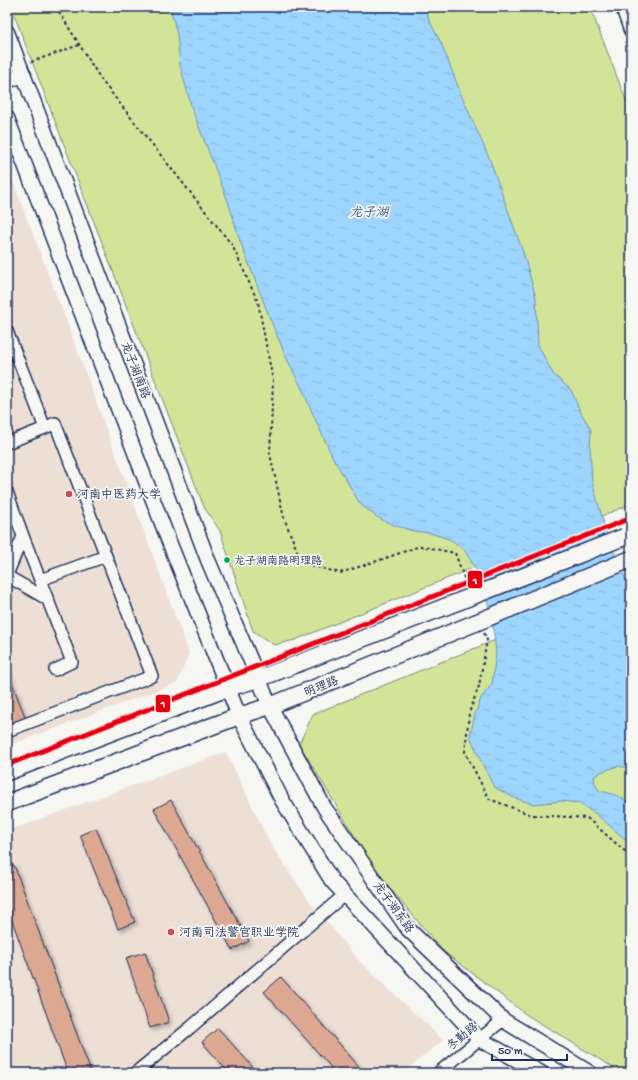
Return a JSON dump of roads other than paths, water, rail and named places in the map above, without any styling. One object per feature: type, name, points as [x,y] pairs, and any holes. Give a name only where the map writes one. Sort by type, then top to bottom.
[{"type":"main road","points":[[7,772],[228,688],[258,679],[464,595],[627,536]]},
{"type":"main road","name":"明理路","points":[[7,802],[480,628],[631,559]]},
{"type":"street","points":[[622,7],[631,30]]},
{"type":"street","name":"龙子湖南路","points":[[7,32],[17,65],[208,560],[270,706]]},
{"type":"street","points":[[7,81],[17,65]]},
{"type":"street","points":[[7,118],[162,524],[239,716]]},
{"type":"street","points":[[7,331],[45,428]]},
{"type":"street","points":[[7,443],[55,423],[152,676],[7,731]]},
{"type":"street","points":[[7,492],[72,662],[55,670]]},
{"type":"street","points":[[23,536],[7,576],[47,599]]},
{"type":"street","points":[[40,580],[106,556]]},
{"type":"street","name":"龙子湖东路","points":[[270,706],[324,807],[408,929],[503,1020],[590,1073]]},
{"type":"street","name":"龙子湖东路","points":[[239,716],[282,800],[332,881],[479,1039],[540,1073]]},
{"type":"street","points":[[135,1073],[197,1022],[344,895]]},
{"type":"street","name":"冬勤路","points":[[438,1073],[503,1020]]},
{"type":"water","name":"龙子湖","points":[[170,7],[425,7],[429,20],[441,43],[463,99],[490,160],[524,255],[536,298],[538,345],[553,374],[571,390],[579,409],[591,430],[590,448],[592,482],[608,538],[631,592],[631,768],[618,766],[601,772],[594,777],[595,784],[599,791],[616,796],[631,806],[631,844],[596,814],[578,803],[561,801],[534,804],[514,798],[494,787],[470,736],[475,714],[481,698],[492,684],[496,653],[492,616],[476,570],[464,549],[449,539],[430,533],[413,531],[391,524],[377,517],[360,504],[334,460],[271,321],[240,241],[228,201],[192,109],[180,65],[177,34]]},
{"type":"place","name":"河南中医药大学","points":[[69,494]]},
{"type":"place","name":"龙子湖南路明理路","points":[[227,560]]},
{"type":"place","name":"河南司法警官职业学院","points":[[171,932]]}]
